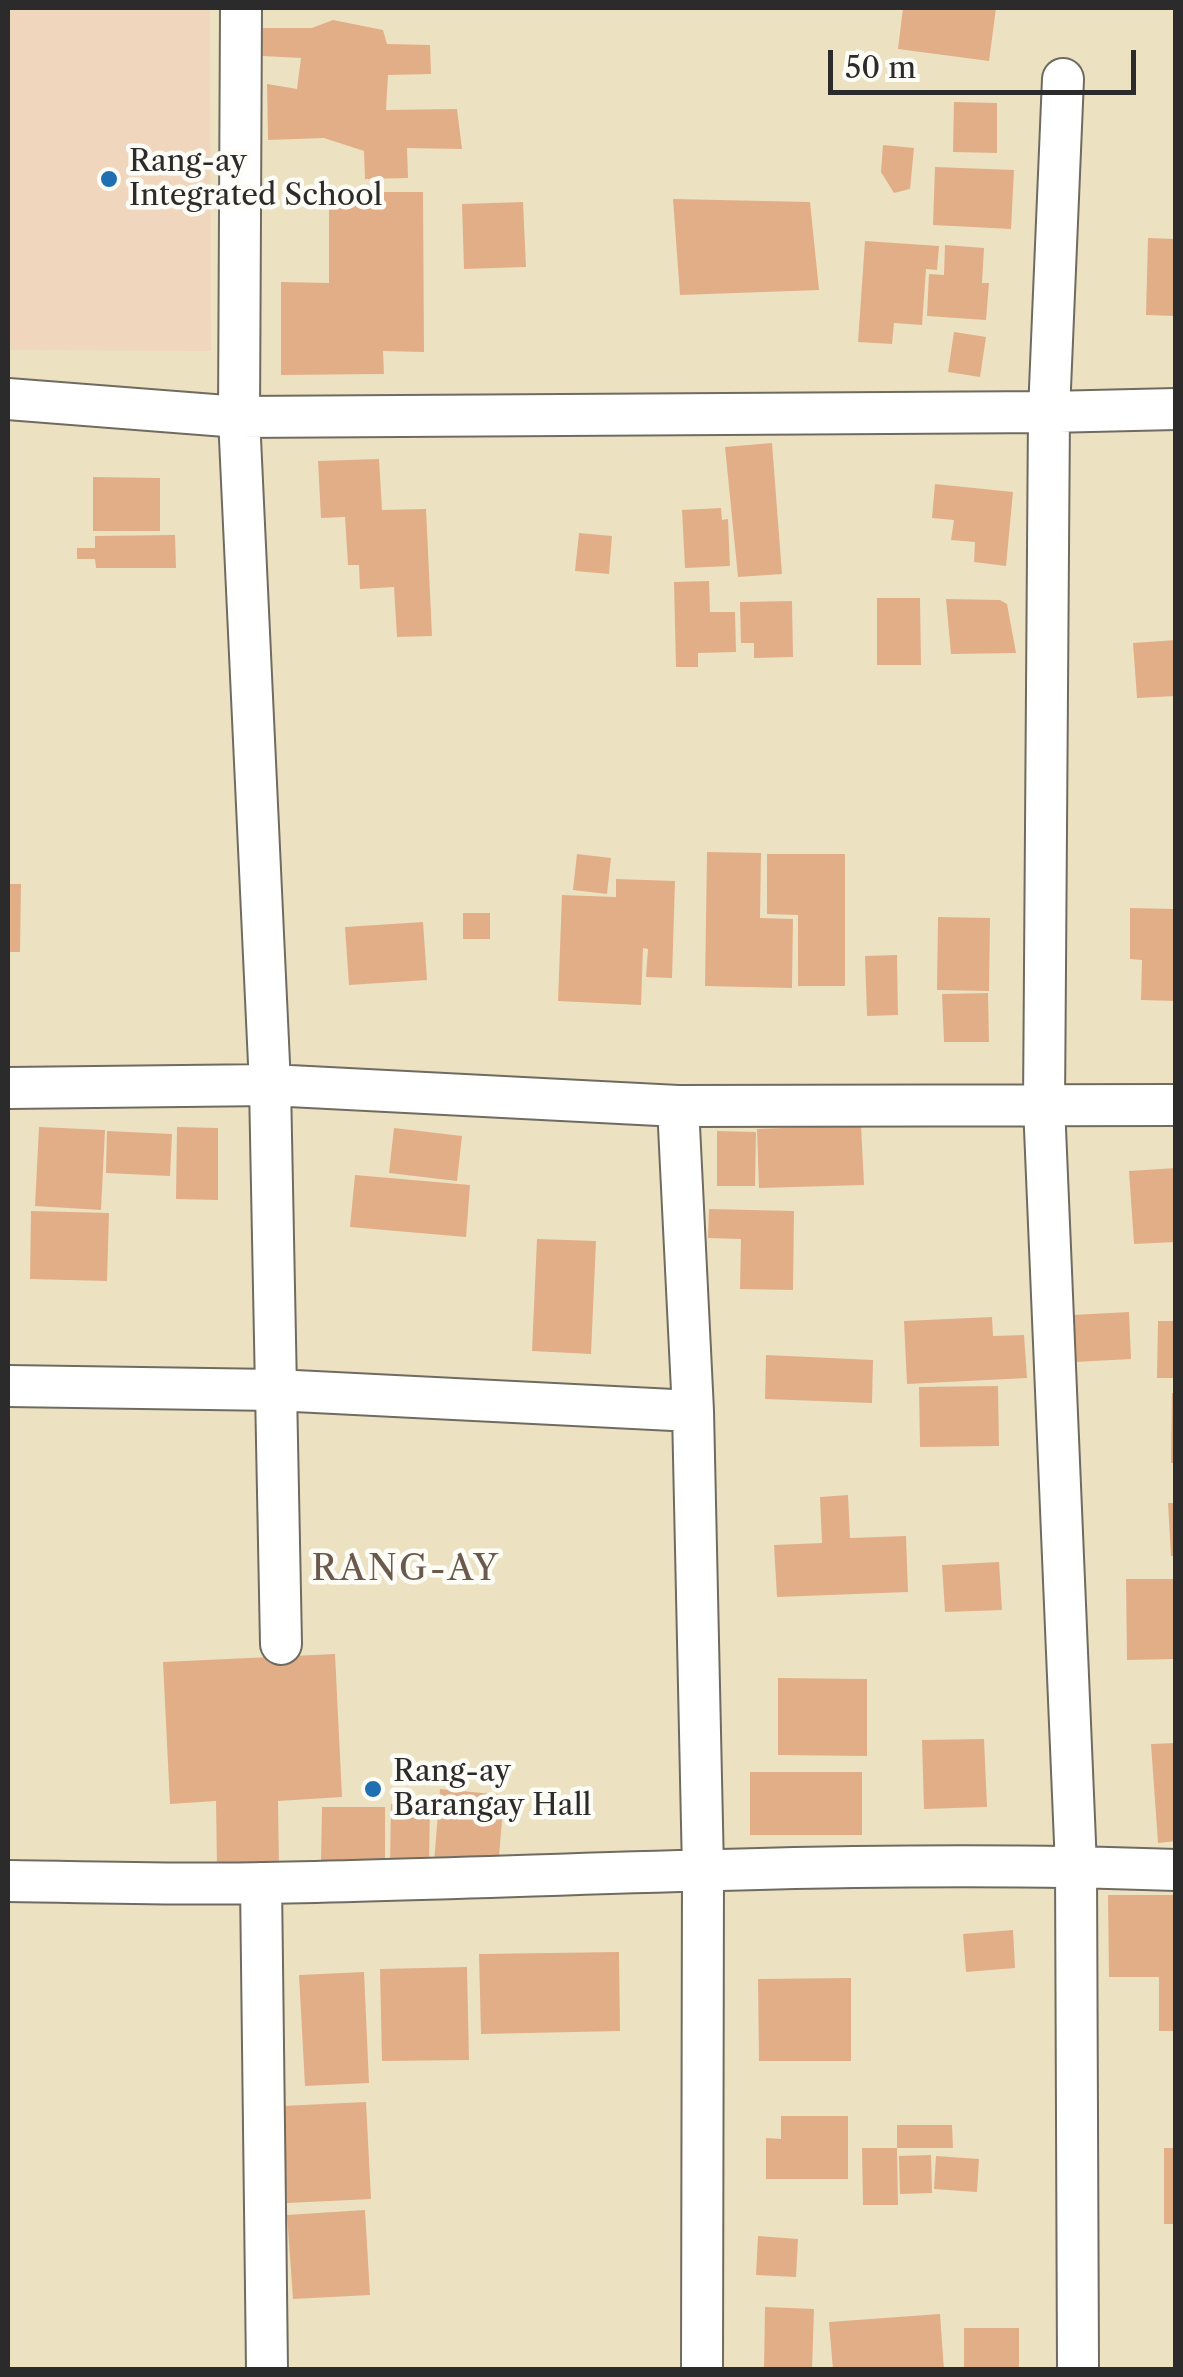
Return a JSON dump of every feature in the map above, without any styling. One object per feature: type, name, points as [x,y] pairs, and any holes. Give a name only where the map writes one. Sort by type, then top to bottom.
[{"type":"street","points":[[242,8],[239,417],[270,1085],[281,1644]]},
{"type":"street","points":[[1063,78],[1049,412],[1044,1105],[1076,1866],[1078,2370]]},
{"type":"street","points":[[8,398],[239,417],[1176,408]]},
{"type":"street","points":[[8,1088],[270,1085],[678,1106],[1176,1106]]},
{"type":"street","points":[[678,1106],[693,1411],[703,1870],[702,2370]]},
{"type":"street","points":[[8,1386],[275,1390],[693,1411]]},
{"type":"street","points":[[8,1881],[262,1883],[703,1870],[1076,1866],[1176,1870]]},
{"type":"street","points":[[262,1883],[267,2370]]},
{"type":"shaded area","name":"Rang-ay Integrated School","points":[[8,8],[210,8],[211,351],[8,350]]},
{"type":"building","points":[[903,8],[996,8],[989,61],[898,49]]},
{"type":"building","points":[[333,20],[383,30],[387,44],[430,45],[431,74],[388,75],[386,110],[457,109],[462,149],[407,148],[408,178],[365,179],[364,151],[324,138],[268,140],[267,84],[297,89],[301,58],[262,56],[262,28],[312,28]]},
{"type":"building","points":[[954,102],[997,103],[997,153],[953,152]]},
{"type":"building","points":[[883,145],[914,148],[910,189],[894,193],[881,172]]},
{"type":"building","points":[[935,167],[1014,170],[1011,229],[933,225]]},
{"type":"building","points":[[329,192],[423,192],[424,352],[383,351],[384,374],[281,375],[281,282],[329,283]]},
{"type":"building","points":[[673,199],[810,202],[819,290],[680,295]]},
{"type":"building","points":[[523,202],[526,267],[464,269],[462,204]]},
{"type":"building","points":[[1148,238],[1176,239],[1176,316],[1146,315]]},
{"type":"building","points":[[865,241],[939,246],[937,270],[926,269],[922,325],[894,323],[892,344],[858,342]]},
{"type":"building","points":[[945,245],[984,248],[982,283],[989,283],[986,320],[927,316],[929,274],[944,275]]},
{"type":"building","points":[[954,332],[986,337],[980,377],[948,372]]},
{"type":"building","points":[[772,443],[782,574],[738,577],[725,447]]},
{"type":"building","points":[[379,459],[382,510],[426,509],[432,636],[397,637],[394,587],[360,589],[359,565],[348,565],[345,517],[321,518],[318,461]]},
{"type":"building","points":[[93,477],[160,478],[160,531],[93,531]]},
{"type":"building","points":[[935,484],[1013,492],[1006,566],[974,562],[975,542],[951,540],[954,520],[932,518]]},
{"type":"building","points":[[721,508],[722,520],[728,519],[730,566],[685,568],[682,510]]},
{"type":"building","points":[[579,533],[612,536],[609,574],[575,571]]},
{"type":"building","points":[[175,535],[176,568],[96,568],[95,559],[77,559],[77,548],[95,548],[95,536]]},
{"type":"building","points":[[709,581],[710,612],[735,612],[736,652],[698,653],[698,667],[676,667],[674,582]]},
{"type":"building","points":[[877,598],[920,598],[921,665],[877,665]]},
{"type":"building","points":[[946,599],[1000,600],[1007,604],[1016,653],[951,654]]},
{"type":"building","points":[[792,601],[793,657],[754,658],[754,643],[741,643],[740,602]]},
{"type":"building","points":[[1176,640],[1176,696],[1137,698],[1133,643]]},
{"type":"building","points":[[707,852],[761,853],[760,918],[793,919],[792,988],[705,986]]},
{"type":"building","points":[[577,854],[611,858],[607,894],[573,890]]},
{"type":"building","points":[[767,854],[845,854],[845,986],[798,986],[798,915],[767,914]]},
{"type":"building","points":[[616,879],[675,881],[672,978],[646,977],[648,949],[643,948],[641,1005],[558,1001],[562,895],[616,897]]},
{"type":"building","points":[[8,884],[21,884],[20,952],[8,952]]},
{"type":"building","points":[[1130,908],[1176,909],[1176,1001],[1141,1000],[1142,960],[1130,959]]},
{"type":"building","points":[[463,913],[490,913],[490,939],[463,939]]},
{"type":"building","points":[[938,917],[990,918],[989,991],[937,990]]},
{"type":"building","points":[[423,922],[427,980],[349,985],[345,927]]},
{"type":"building","points":[[897,955],[898,1015],[867,1016],[865,956]]},
{"type":"building","points":[[988,993],[989,1042],[944,1042],[942,994]]},
{"type":"building","points":[[861,1125],[864,1185],[759,1188],[757,1129]]},
{"type":"building","points":[[39,1127],[105,1130],[101,1210],[35,1206]]},
{"type":"building","points":[[177,1127],[218,1128],[218,1200],[176,1199]]},
{"type":"building","points":[[394,1128],[462,1136],[457,1181],[389,1173]]},
{"type":"building","points":[[107,1131],[172,1134],[170,1176],[106,1173]]},
{"type":"building","points":[[717,1131],[756,1132],[755,1186],[717,1186]]},
{"type":"building","points":[[1176,1168],[1176,1242],[1134,1244],[1129,1171]]},
{"type":"building","points":[[355,1175],[470,1185],[466,1237],[350,1227]]},
{"type":"building","points":[[709,1209],[794,1211],[793,1290],[740,1289],[741,1239],[708,1238]]},
{"type":"building","points":[[31,1211],[109,1213],[107,1281],[30,1279]]},
{"type":"building","points":[[537,1239],[596,1241],[591,1354],[532,1351]]},
{"type":"building","points":[[1129,1312],[1131,1359],[1075,1362],[1072,1315]]},
{"type":"building","points":[[992,1317],[993,1336],[1024,1335],[1027,1378],[907,1384],[904,1321]]},
{"type":"building","points":[[1158,1321],[1176,1321],[1176,1378],[1157,1378]]},
{"type":"building","points":[[766,1355],[873,1360],[872,1403],[765,1399]]},
{"type":"building","points":[[998,1386],[999,1446],[920,1447],[919,1387]]},
{"type":"building","points":[[1172,1393],[1176,1393],[1176,1463],[1171,1463]]},
{"type":"building","points":[[848,1495],[850,1538],[906,1536],[908,1592],[777,1597],[774,1545],[822,1543],[820,1497]]},
{"type":"building","points":[[1168,1503],[1176,1503],[1176,1556],[1171,1556]]},
{"type":"building","points":[[999,1562],[1002,1610],[945,1612],[942,1565]]},
{"type":"building","points":[[1126,1579],[1176,1579],[1176,1659],[1127,1660]]},
{"type":"building","points":[[335,1654],[342,1797],[278,1801],[279,1868],[217,1868],[216,1801],[170,1804],[163,1662]]},
{"type":"building","points":[[778,1678],[867,1679],[867,1756],[778,1755]]},
{"type":"building","points":[[984,1739],[987,1807],[924,1809],[922,1740]]},
{"type":"building","points":[[1176,1743],[1176,1841],[1158,1843],[1151,1744]]},
{"type":"building","points":[[750,1772],[862,1772],[862,1835],[750,1835]]},
{"type":"building","points":[[440,1789],[504,1795],[498,1869],[434,1863]]},
{"type":"building","points":[[391,1804],[430,1805],[429,1865],[390,1865]]},
{"type":"building","points":[[322,1807],[385,1807],[385,1862],[321,1861]]},
{"type":"building","points":[[1108,1895],[1176,1895],[1176,2031],[1159,2031],[1159,1977],[1109,1977]]},
{"type":"building","points":[[1013,1930],[1015,1968],[966,1972],[963,1934]]},
{"type":"building","points":[[619,1952],[620,2031],[481,2034],[479,1954]]},
{"type":"building","points":[[467,1967],[469,2060],[382,2061],[380,1969]]},
{"type":"building","points":[[364,1972],[369,2083],[305,2086],[299,1975]]},
{"type":"building","points":[[851,1978],[851,2061],[759,2061],[758,1979]]},
{"type":"building","points":[[366,2102],[371,2199],[287,2203],[282,2106]]},
{"type":"building","points":[[781,2116],[848,2116],[848,2179],[766,2179],[766,2138],[781,2139]]},
{"type":"building","points":[[897,2125],[952,2125],[953,2148],[897,2148]]},
{"type":"building","points":[[862,2148],[897,2148],[898,2205],[863,2205]]},
{"type":"building","points":[[1164,2148],[1176,2148],[1176,2224],[1164,2224]]},
{"type":"building","points":[[931,2155],[932,2193],[900,2194],[899,2156]]},
{"type":"building","points":[[936,2156],[979,2159],[977,2192],[934,2189]]},
{"type":"building","points":[[365,2210],[370,2295],[293,2299],[287,2215]]},
{"type":"building","points":[[758,2236],[798,2239],[796,2277],[756,2275]]},
{"type":"building","points":[[765,2307],[814,2309],[812,2370],[764,2370]]},
{"type":"building","points":[[940,2314],[944,2370],[833,2370],[829,2322]]},
{"type":"building","points":[[964,2328],[1019,2328],[1019,2370],[964,2370]]},
{"type":"place","name":"Rang-ay Integrated School","points":[[109,179]]},
{"type":"place","name":"Rang-ay Barangay Hall","points":[[373,1789]]},
{"type":"district","name":"RANG-AY","points":[[406,1570]]}]
